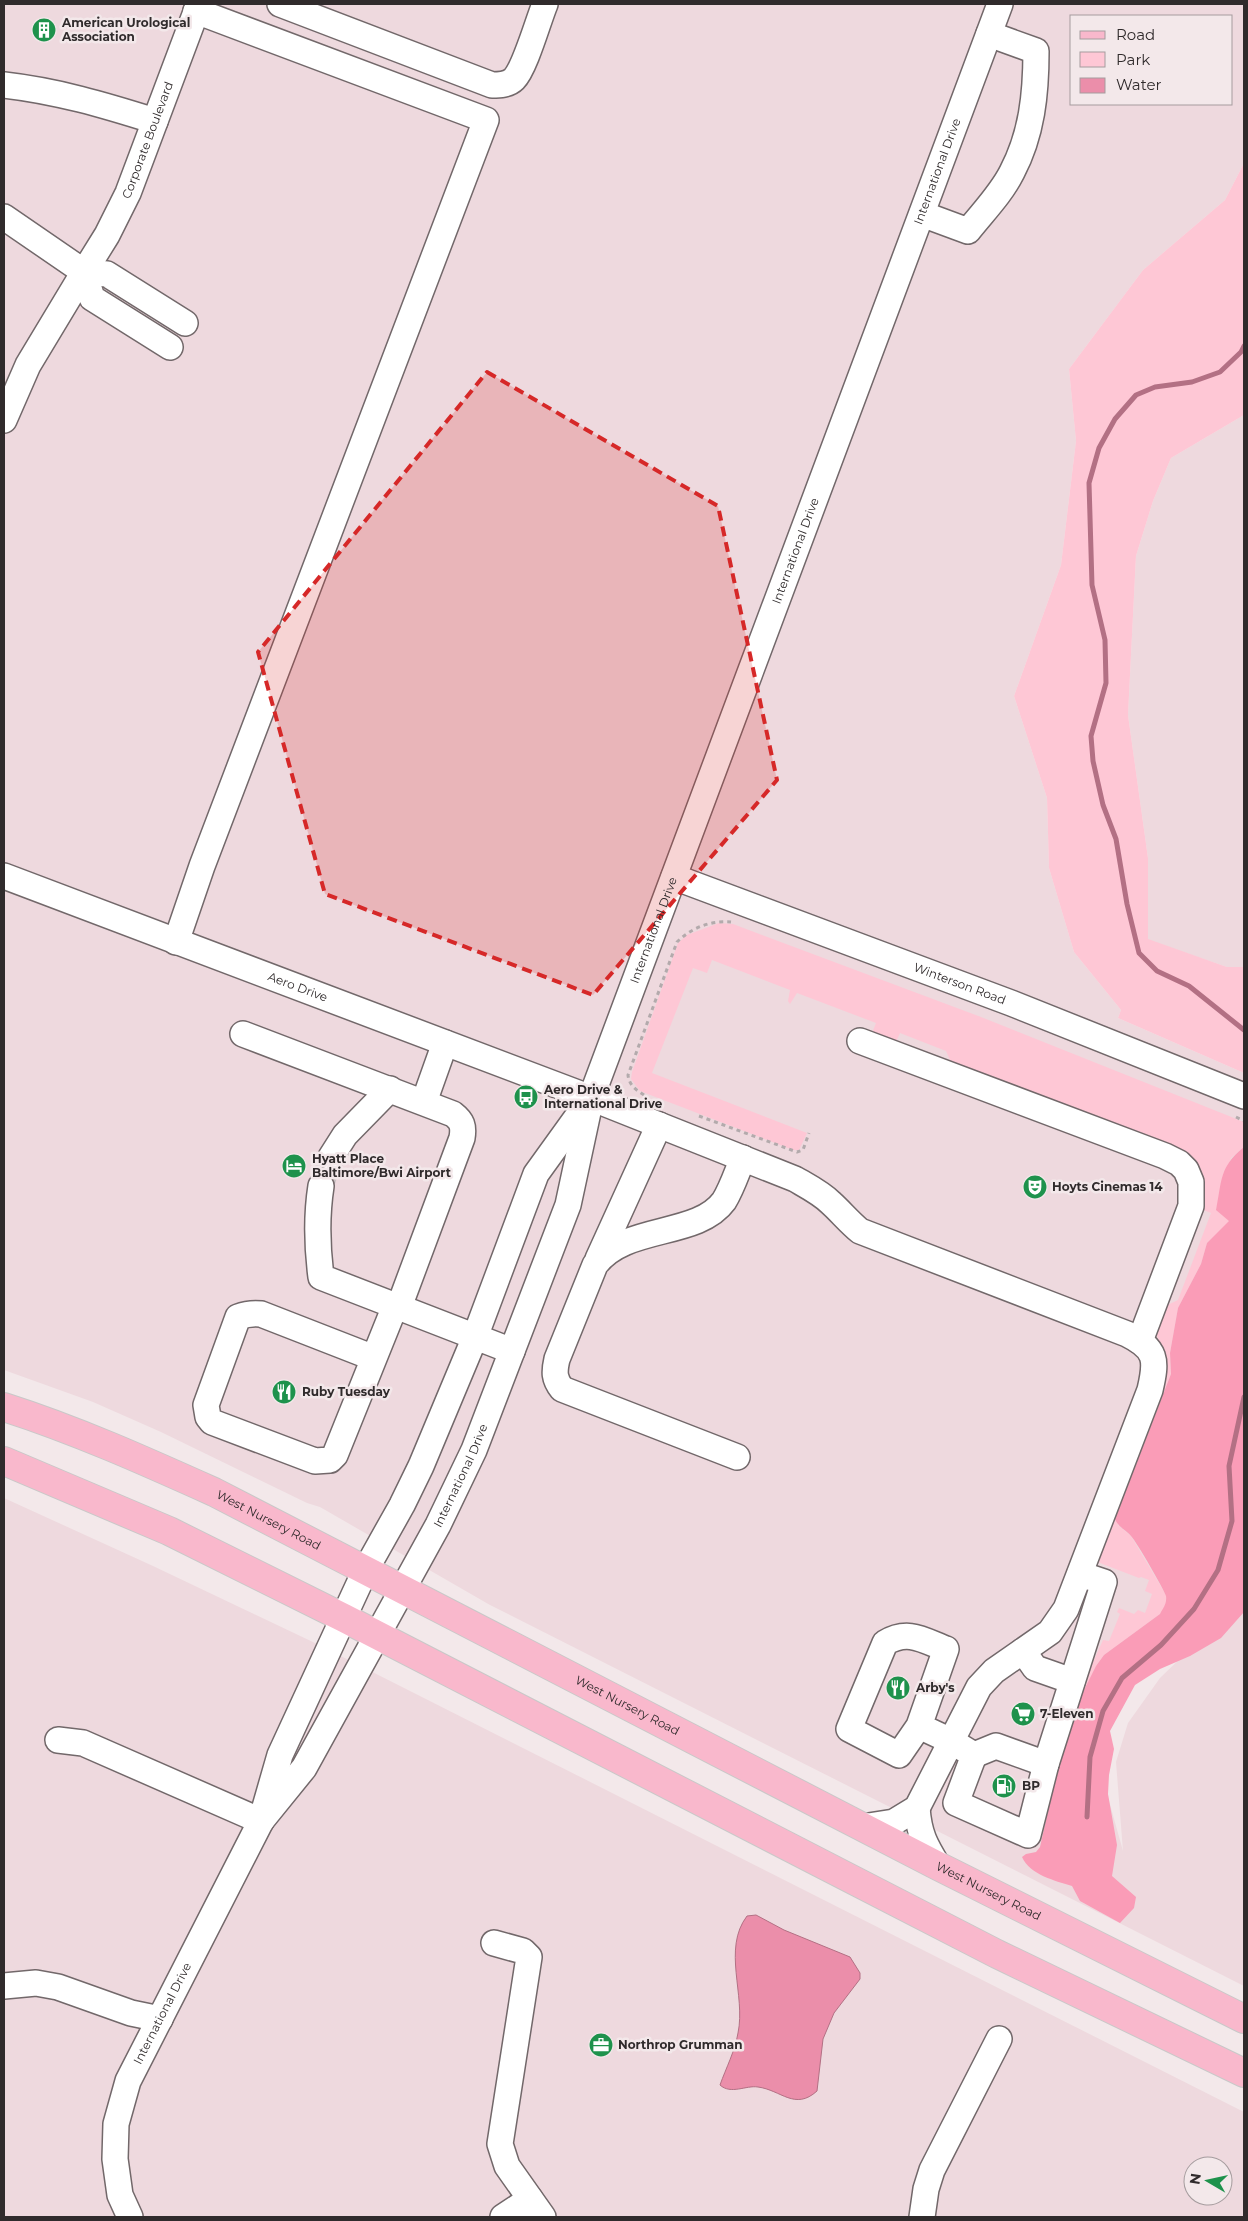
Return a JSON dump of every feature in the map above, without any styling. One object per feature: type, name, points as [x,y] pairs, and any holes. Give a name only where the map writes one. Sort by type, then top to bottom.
[{"type":"main road","name":"West Nursery Road","points":[[4,1408],[40,1419],[129,1454],[188,1481],[365,1570],[938,1866],[1244,2019]]},
{"type":"main road","points":[[4,1461],[169,1531],[344,1618],[997,1954],[1244,2073]]},
{"type":"street","points":[[280,4],[492,85],[503,85],[514,80],[521,68],[544,4]]},
{"type":"street","name":"International Drive","points":[[261,1821],[304,1768],[438,1526],[474,1450],[568,1205],[591,1098],[1000,4]]},
{"type":"street","points":[[1005,4],[1019,4]]},
{"type":"street","points":[[176,942],[206,856],[486,120],[197,7]]},
{"type":"street","name":"Corporate Boulevard","points":[[4,420],[28,366],[108,235],[128,193],[197,7]]},
{"type":"street","points":[[922,214],[968,231],[1012,173],[1023,148],[1036,91],[1036,51],[989,34]]},
{"type":"street","points":[[4,85],[83,98],[155,121]]},
{"type":"street","points":[[4,217],[84,272],[107,274],[185,323]]},
{"type":"street","points":[[84,272],[92,298],[170,347]]},
{"type":"street","name":"Aero Drive","points":[[4,876],[591,1098],[795,1179],[817,1191],[832,1203],[847,1220],[866,1234],[1140,1341]]},
{"type":"street","name":"Winterson Road","points":[[674,877],[1011,1004],[1244,1096]]},
{"type":"street","points":[[243,1034],[453,1114],[461,1120],[464,1129],[397,1307],[374,1358],[335,1455],[330,1460],[315,1461],[212,1422],[208,1417],[206,1405],[238,1317],[252,1313],[261,1314],[374,1358]]},
{"type":"street","points":[[860,1041],[1165,1156],[1179,1163],[1186,1170],[1190,1182],[1191,1206],[1140,1341],[1152,1353],[1154,1365],[1150,1390],[1066,1609],[1050,1632],[994,1671],[979,1687],[917,1808],[894,1822],[862,1826]]},
{"type":"street","points":[[424,1102],[445,1043]]},
{"type":"street","points":[[332,1157],[345,1135],[390,1089]]},
{"type":"street","name":"International Drive","points":[[130,2217],[120,2195],[115,2159],[116,2124],[128,2081],[261,1821],[280,1755],[365,1570],[402,1505],[417,1474],[475,1337],[536,1174],[591,1098]]},
{"type":"street","points":[[659,1125],[596,1265],[557,1359],[555,1380],[562,1389],[736,1457]]},
{"type":"street","points":[[596,1265],[611,1248],[698,1220],[715,1209],[724,1201],[743,1158]]},
{"type":"street","points":[[321,1186],[317,1212],[316,1242],[321,1277],[512,1351]]},
{"type":"street","points":[[1046,1764],[996,1746],[974,1755],[956,1803],[1028,1835],[1046,1764],[1104,1582],[1080,1574]]},
{"type":"street","points":[[897,1636],[913,1636],[946,1649],[919,1726],[899,1755],[849,1729],[885,1644],[897,1636]]},
{"type":"street","points":[[1023,1651],[1035,1668],[1072,1681]]},
{"type":"street","points":[[919,1726],[951,1741],[974,1755]]},
{"type":"street","points":[[58,1740],[83,1743],[261,1821]]},
{"type":"street","points":[[917,1808],[919,1829],[923,1842],[938,1866]]},
{"type":"street","points":[[494,1943],[523,1951],[529,1957],[500,2144],[507,2166],[537,2208],[503,2217]]},
{"type":"street","points":[[4,1986],[36,1983],[58,1987],[131,2014],[160,2019]]},
{"type":"street","points":[[922,2217],[926,2189],[932,2170],[1000,2039]]},
{"type":"highlighted area","points":[[487,372],[718,506],[777,780],[593,995],[325,894],[258,652]]},
{"type":"shaded area","points":[[4,4],[1244,4],[1244,163],[1225,200],[1143,270],[1069,369],[1076,441],[1061,565],[1014,696],[1047,798],[1049,868],[1074,952],[1121,1010],[1118,1018],[1244,1073],[1244,1122],[1236,1118],[1244,1134],[1244,1172],[1194,1571],[1085,1715],[1123,1851],[1116,1762],[1128,1723],[1160,1678],[1193,1646],[1244,1524],[1244,1986],[490,1605],[320,1507],[307,1503],[161,1432],[93,1402],[4,1370]]},
{"type":"shaded area","points":[[1244,415],[1244,967],[1227,967],[1148,940],[1148,858],[1128,715],[1136,556],[1153,501],[1171,458]]},
{"type":"shaded area","points":[[1244,1147],[1244,1612],[1221,1638],[1190,1656],[1160,1669],[1135,1685],[1110,1731],[1114,1749],[1109,1775],[1108,1794],[1117,1845],[1112,1876],[1136,1897],[1134,1908],[1120,1923],[1080,1901],[1072,1886],[1037,1873],[1022,1857],[1036,1852],[1040,1847],[1063,1744],[1083,1692],[1096,1666],[1104,1655],[1160,1614],[1165,1604],[1166,1596],[1144,1556],[1131,1536],[1115,1519],[1171,1374],[1170,1353],[1178,1308],[1201,1264],[1207,1243],[1229,1221],[1216,1210],[1223,1175],[1230,1161]]},
{"type":"shaded area","name":"Northrop Grumman","points":[[4,1498],[315,1643],[1244,2112],[1244,2217],[4,2217]]},
{"type":"green space","points":[[1244,163],[1244,415],[1171,458],[1153,501],[1136,556],[1128,715],[1148,858],[1148,939],[1227,967],[1244,967],[1244,1073],[1118,1018],[1121,1010],[1074,952],[1049,868],[1047,798],[1014,696],[1061,565],[1076,441],[1069,369],[1143,270],[1225,200]]},
{"type":"green space","points":[[719,923],[733,924],[981,1017],[1244,1122],[1244,1147],[1231,1158],[1216,1209],[1230,1221],[1207,1243],[1201,1264],[1178,1308],[1170,1353],[1171,1374],[1118,1525],[1131,1536],[1166,1595],[1166,1605],[1160,1614],[1104,1655],[1096,1666],[1079,1702],[1076,1700],[1103,1640],[1109,1641],[1120,1614],[1117,1612],[1119,1608],[1134,1614],[1138,1610],[1145,1613],[1152,1594],[1145,1591],[1149,1580],[1100,1563],[1097,1560],[1165,1382],[1166,1358],[1155,1331],[1159,1309],[1178,1300],[1211,1213],[1201,1209],[1198,1182],[952,1064],[946,1051],[900,1033],[895,1044],[872,1033],[876,1023],[797,993],[790,1004],[788,1001],[790,990],[712,960],[707,973],[693,968],[652,1073],[807,1133],[799,1150],[793,1150],[640,1091],[631,1079],[632,1072],[678,943],[687,935]]},
{"type":"water","points":[[756,1915],[784,1930],[850,1957],[860,1973],[860,1979],[834,2013],[823,2039],[817,2091],[809,2097],[802,2099],[788,2098],[758,2087],[734,2090],[720,2085],[737,2040],[740,2018],[735,1958],[736,1943],[740,1929],[747,1916]]},
{"type":"waterway","points":[[1244,346],[1241,352],[1220,372],[1192,382],[1155,387],[1136,395],[1115,419],[1099,448],[1089,483],[1092,585],[1105,640],[1106,683],[1091,736],[1093,761],[1103,805],[1116,839],[1127,904],[1139,953],[1157,971],[1189,986],[1244,1030]]},
{"type":"waterway","points":[[1087,1817],[1090,1757],[1103,1711],[1122,1678],[1161,1645],[1194,1609],[1218,1570],[1232,1521],[1229,1466],[1244,1397]]},
{"type":"tunnel","points":[[321,1186],[331,1157]]},
{"type":"place","name":"American Urological Association","points":[[44,30]]},
{"type":"place","name":"Aero Drive & International Drive","points":[[526,1097]]},
{"type":"place","name":"Hyatt Place Baltimore/Bwi Airport","points":[[294,1166]]},
{"type":"place","name":"Hoyts Cinemas 14","points":[[1035,1187]]},
{"type":"place","name":"Ruby Tuesday","points":[[284,1392]]},
{"type":"place","name":"Arby's","points":[[898,1688]]},
{"type":"place","name":"7-Eleven","points":[[1023,1714]]},
{"type":"place","name":"BP","points":[[1004,1786]]},
{"type":"place","name":"Northrop Grumman","points":[[601,2045]]}]
